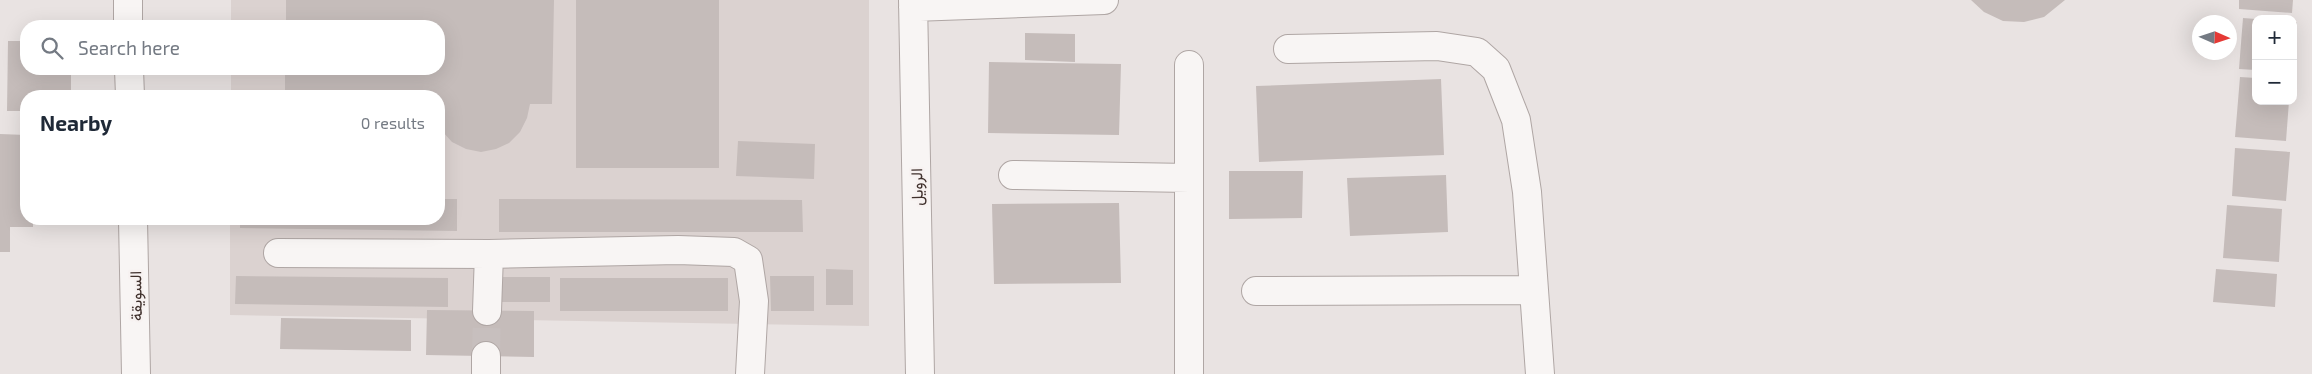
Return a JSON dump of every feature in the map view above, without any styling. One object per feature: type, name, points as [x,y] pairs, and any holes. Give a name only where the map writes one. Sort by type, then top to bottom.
[{"type":"street","points":[[913,4],[1104,0]]},
{"type":"street","name":"الرويل","points":[[913,4],[920,374]]},
{"type":"street","points":[[1288,49],[1437,46],[1477,52],[1496,69],[1516,120],[1527,192],[1540,374]]},
{"type":"street","points":[[1189,65],[1189,374]]},
{"type":"street","points":[[129,75],[130,90]]},
{"type":"street","points":[[1013,175],[1189,178]]},
{"type":"street","name":"السويقة","points":[[133,225],[136,374]]},
{"type":"street","points":[[278,253],[489,254],[678,250],[734,252],[748,260],[754,301],[750,374]]},
{"type":"street","points":[[487,311],[489,254]]},
{"type":"street","points":[[1256,291],[1534,290]]},
{"type":"shaded area","points":[[231,0],[869,0],[869,326],[230,315],[230,225],[445,225],[445,90],[231,90],[231,75],[445,75],[445,20],[231,20]]},
{"type":"building","points":[[286,0],[554,0],[552,104],[530,104],[527,118],[520,132],[509,143],[496,149],[481,152],[466,149],[452,142],[445,134],[445,90],[285,90],[285,75],[445,75],[445,20],[286,20]]},
{"type":"building","points":[[576,0],[719,0],[719,168],[576,168]]},
{"type":"building","points":[[1971,0],[2065,0],[2044,17],[2024,22],[2003,21],[1984,12]]},
{"type":"building","points":[[2239,0],[2293,0],[2292,13],[2239,9]]},
{"type":"building","points":[[2243,18],[2252,19],[2252,70],[2239,69]]},
{"type":"building","points":[[1025,33],[1075,34],[1075,62],[1025,60]]},
{"type":"building","points":[[8,41],[20,41],[20,75],[71,75],[71,90],[20,90],[20,111],[7,111]]},
{"type":"building","points":[[989,62],[1121,64],[1119,135],[988,133]]},
{"type":"building","points":[[2240,77],[2252,78],[2252,105],[2289,105],[2286,141],[2235,137]]},
{"type":"building","points":[[1441,79],[1444,155],[1259,162],[1256,86]]},
{"type":"building","points":[[0,134],[20,135],[20,225],[33,225],[33,227],[10,227],[10,252],[0,252]]},
{"type":"building","points":[[738,141],[815,144],[814,179],[736,176]]},
{"type":"building","points":[[2235,148],[2290,152],[2286,201],[2232,196]]},
{"type":"building","points":[[1229,171],[1303,171],[1302,218],[1229,219]]},
{"type":"building","points":[[1446,175],[1448,232],[1350,236],[1347,178]]},
{"type":"building","points":[[445,199],[457,199],[457,231],[240,228],[240,225],[445,225]]},
{"type":"building","points":[[499,199],[802,200],[803,232],[499,232]]},
{"type":"building","points":[[1119,203],[1121,283],[994,284],[992,204]]},
{"type":"building","points":[[2227,205],[2282,209],[2279,262],[2223,258]]},
{"type":"building","points":[[826,269],[853,270],[853,305],[826,305]]},
{"type":"building","points":[[2216,269],[2277,274],[2275,307],[2213,302]]},
{"type":"building","points":[[236,276],[448,278],[448,307],[235,304]]},
{"type":"building","points":[[770,276],[814,276],[814,311],[771,311]]},
{"type":"building","points":[[501,277],[550,277],[550,302],[500,302]]},
{"type":"building","points":[[560,278],[728,278],[728,311],[560,311]]},
{"type":"building","points":[[427,310],[534,311],[534,357],[426,355]]},
{"type":"building","points":[[281,318],[411,320],[411,351],[280,349]]},
{"type":"tunnel","points":[[486,356],[487,311]]}]
